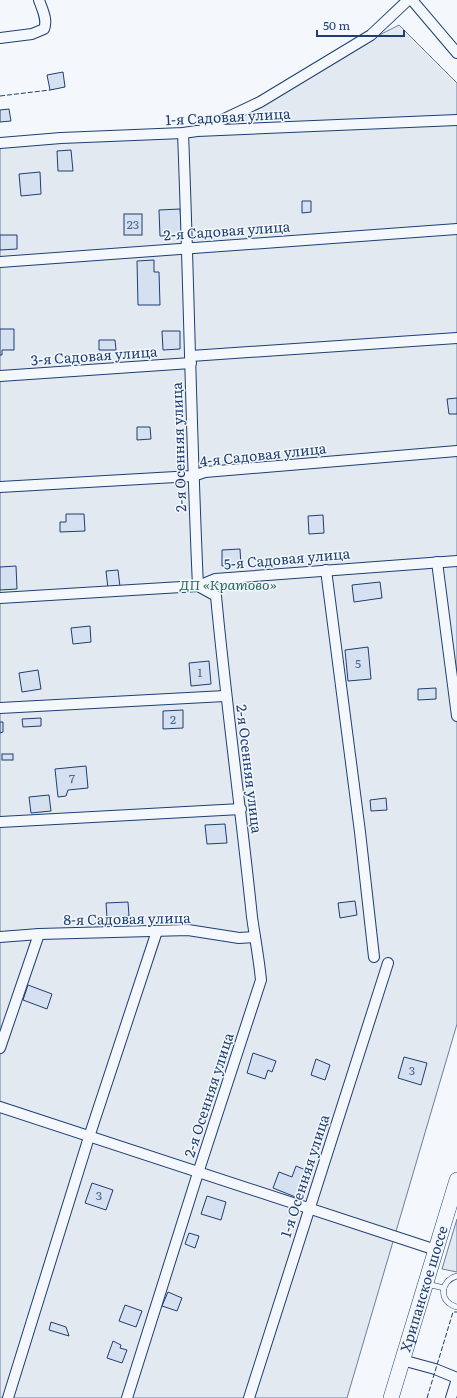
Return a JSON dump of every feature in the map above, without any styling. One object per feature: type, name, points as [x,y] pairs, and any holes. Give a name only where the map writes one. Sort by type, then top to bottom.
[{"type":"main road","name":"Хрипанское шоссе","points":[[390,1398],[457,1180]]},
{"type":"street","points":[[0,38],[32,34],[44,29],[46,25],[39,0]]},
{"type":"street","points":[[197,131],[260,102],[372,35],[408,0]]},
{"type":"street","points":[[412,0],[457,53]]},
{"type":"street","name":"1-я Садовая улица","points":[[0,143],[60,138],[183,133],[197,131],[457,120]]},
{"type":"street","name":"2-я Осенняя улица","points":[[127,1398],[261,980],[226,696],[216,596],[198,586],[193,476],[188,247],[183,133]]},
{"type":"street","name":"2-я Садовая улица","points":[[0,262],[188,247],[457,229]]},
{"type":"street","name":"3-я Садовая улица","points":[[0,376],[457,338]]},
{"type":"street","name":"4-я Садовая улица","points":[[0,487],[193,476],[205,472],[457,451]]},
{"type":"street","name":"5-я Садовая улица","points":[[0,598],[198,586],[215,579],[457,561]]},
{"type":"street","points":[[438,562],[457,716]]},
{"type":"street","points":[[326,570],[360,832],[374,958]]},
{"type":"street","points":[[0,708],[226,696]]},
{"type":"street","points":[[0,822],[241,809]]},
{"type":"street","name":"8-я Садовая улица","points":[[0,937],[39,934],[188,930],[239,938],[255,937]]},
{"type":"street","points":[[8,1398],[89,1137],[156,931]]},
{"type":"street","points":[[0,1048],[39,934]]},
{"type":"street","name":"1-я Осенняя улица","points":[[249,1398],[388,963]]},
{"type":"street","points":[[0,1107],[436,1250]]},
{"type":"street","points":[[402,1360],[435,1369],[457,1379],[451,1398]]},
{"type":"lane","points":[[457,1276],[448,1280],[444,1288],[444,1296],[446,1300],[451,1305],[457,1307]]},
{"type":"lane","points":[[425,1284],[444,1288]]},
{"type":"green space","name":"ДП «Кратово»","points":[[399,25],[457,83],[457,1024],[347,1398],[0,1398],[0,146],[199,127]]},
{"type":"green space","points":[[457,1219],[457,1272],[442,1269]]},
{"type":"building","points":[[63,72],[65,87],[50,90],[47,75]]},
{"type":"building","points":[[9,109],[11,121],[0,122],[0,110]]},
{"type":"building","points":[[71,150],[73,171],[58,171],[57,151]]},
{"type":"building","points":[[40,172],[41,194],[21,196],[19,174]]},
{"type":"building","points":[[302,201],[311,201],[311,212],[302,213]]},
{"type":"building","points":[[180,209],[182,235],[160,236],[159,210]]},
{"type":"building","points":[[124,214],[142,214],[142,235],[124,235]]},
{"type":"building","points":[[0,235],[17,235],[17,249],[0,250]]},
{"type":"building","points":[[154,260],[154,272],[159,272],[160,305],[138,305],[137,261]]},
{"type":"building","points":[[0,329],[14,329],[14,350],[2,350],[2,355],[0,355]]},
{"type":"building","points":[[162,331],[180,331],[180,349],[163,350]]},
{"type":"building","points":[[99,340],[115,340],[116,350],[99,350]]},
{"type":"building","points":[[457,398],[457,414],[449,414],[447,399]]},
{"type":"building","points":[[137,427],[150,427],[151,439],[137,440]]},
{"type":"building","points":[[66,514],[84,514],[85,531],[60,532],[60,522],[66,522]]},
{"type":"building","points":[[323,515],[324,533],[309,534],[308,516]]},
{"type":"building","points":[[240,549],[241,566],[222,566],[222,550]]},
{"type":"building","points":[[16,566],[17,589],[0,590],[0,567]]},
{"type":"building","points":[[118,570],[120,587],[108,589],[106,571]]},
{"type":"building","points":[[380,582],[382,598],[354,602],[352,585]]},
{"type":"building","points":[[90,626],[91,642],[73,644],[71,628]]},
{"type":"building","points":[[368,647],[371,679],[348,681],[345,650]]},
{"type":"building","points":[[209,661],[211,684],[191,686],[189,663]]},
{"type":"building","points":[[38,670],[41,689],[22,692],[19,673]]},
{"type":"building","points":[[436,688],[436,699],[418,700],[418,689]]},
{"type":"building","points":[[183,710],[183,728],[163,729],[163,711]]},
{"type":"building","points":[[41,718],[41,726],[23,727],[22,719]]},
{"type":"building","points":[[0,722],[3,722],[3,732],[0,733]]},
{"type":"building","points":[[2,754],[13,754],[13,760],[2,760]]},
{"type":"building","points":[[86,766],[88,788],[68,790],[66,796],[58,797],[55,769]]},
{"type":"building","points":[[49,795],[51,811],[31,813],[29,797]]},
{"type":"building","points":[[386,798],[387,810],[371,811],[370,800]]},
{"type":"building","points":[[225,824],[227,843],[207,844],[205,825]]},
{"type":"building","points":[[355,901],[357,915],[340,918],[338,903]]},
{"type":"building","points":[[128,902],[129,916],[107,918],[106,903]]},
{"type":"building","points":[[28,985],[52,994],[47,1009],[23,1000]]},
{"type":"building","points":[[253,1053],[276,1061],[272,1072],[268,1070],[265,1079],[247,1073]]},
{"type":"building","points":[[404,1057],[427,1063],[421,1085],[398,1078]]},
{"type":"building","points":[[316,1059],[330,1065],[325,1080],[311,1075]]},
{"type":"building","points":[[296,1166],[308,1171],[298,1198],[273,1188],[279,1172],[292,1177]]},
{"type":"building","points":[[92,1183],[113,1190],[106,1210],[85,1203]]},
{"type":"building","points":[[207,1196],[226,1202],[221,1220],[201,1214]]},
{"type":"building","points":[[189,1233],[199,1236],[195,1248],[185,1244]]},
{"type":"building","points":[[168,1292],[182,1298],[177,1311],[162,1306]]},
{"type":"building","points":[[125,1305],[142,1311],[136,1327],[119,1321]]},
{"type":"building","points":[[51,1322],[66,1327],[69,1336],[49,1330]]},
{"type":"building","points":[[113,1341],[121,1345],[120,1348],[127,1350],[122,1363],[107,1358]]},
{"type":"fence","points":[[0,96],[50,90]]},
{"type":"fence","points":[[427,1398],[453,1312],[457,1312]]}]
